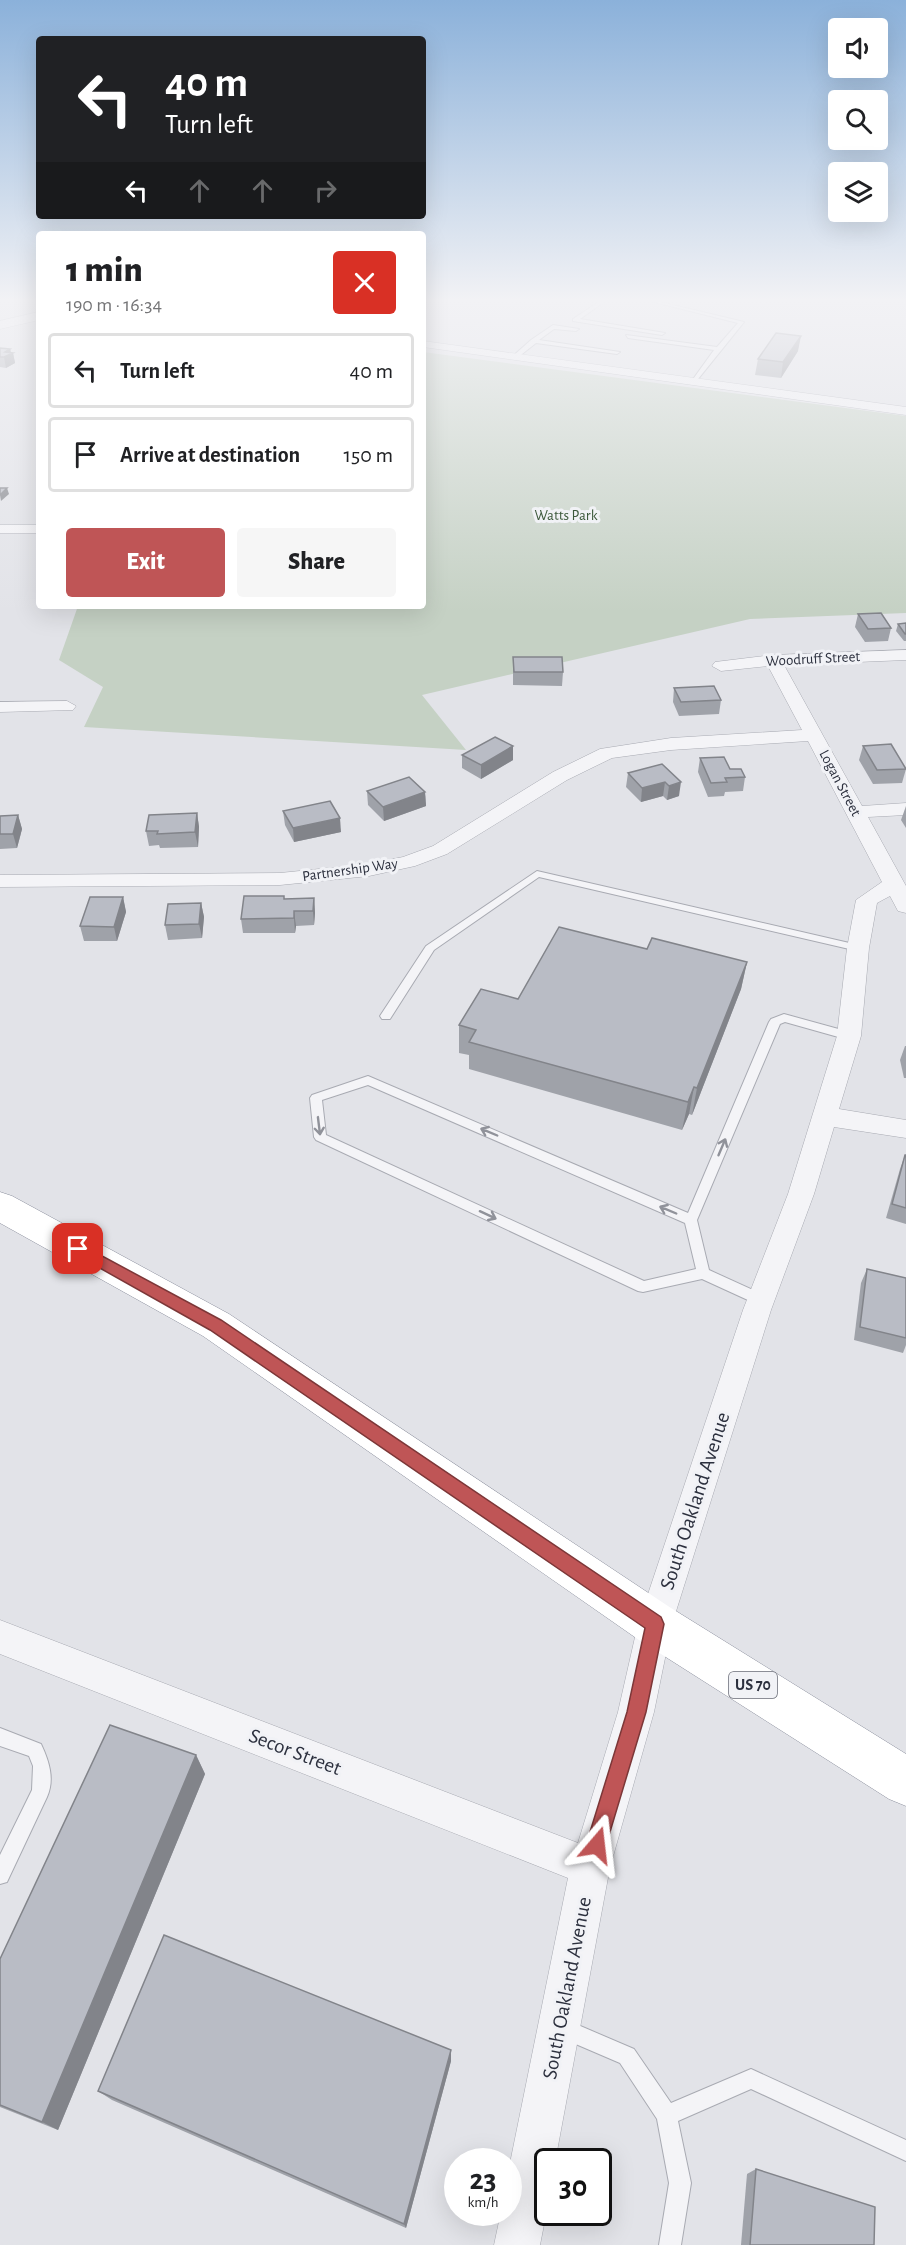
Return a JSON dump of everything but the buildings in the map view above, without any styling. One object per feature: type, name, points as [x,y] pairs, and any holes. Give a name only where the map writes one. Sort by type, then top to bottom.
[{"type":"highway","name":"US 70","points":[[0,1206],[216,1325],[655,1624],[906,1782]]},
{"type":"street","points":[[853,404],[906,411]]},
{"type":"street","points":[[0,529],[36,530]]},
{"type":"street","name":"Woodruff Street","points":[[721,666],[773,660],[906,655]]},
{"type":"street","name":"Logan Street","points":[[773,660],[900,895]]},
{"type":"street","points":[[0,706],[67,706]]},
{"type":"street","name":"Partnership Way","points":[[0,881],[280,879],[369,870],[408,862],[440,850],[560,776],[607,753],[671,744],[814,735]]},
{"type":"street","points":[[855,812],[906,809]]},
{"type":"street","name":"South Oakland Avenue","points":[[517,2245],[590,1867],[636,1712],[655,1624],[761,1300],[801,1194],[849,1036],[858,948],[867,900],[900,895]]},
{"type":"street","points":[[825,1116],[906,1129]]},
{"type":"street","name":"Secor Street","points":[[0,1638],[590,1867]]},
{"type":"lane","points":[[386,1016],[430,948],[537,874],[858,948]]},
{"type":"lane","points":[[703,1273],[691,1220],[775,1022],[784,1018],[849,1036]]},
{"type":"lane","points":[[691,1220],[368,1080],[316,1098],[321,1137],[643,1287],[703,1273],[761,1300]]},
{"type":"lane","points":[[0,1737],[35,1750],[42,1766],[41,1791],[0,1875]]},
{"type":"lane","points":[[560,2027],[627,2056],[667,2115],[680,2183],[670,2245]]},
{"type":"lane","points":[[667,2115],[751,2079],[906,2151]]},
{"type":"green space","name":"Watts Park","points":[[426,404],[814,404],[906,416],[906,613],[750,619],[422,695],[466,750],[84,727],[103,687],[59,660],[77,609],[426,609]]},
{"type":"route","points":[[78,1249],[216,1325],[655,1624],[636,1712],[597,1845]]}]
